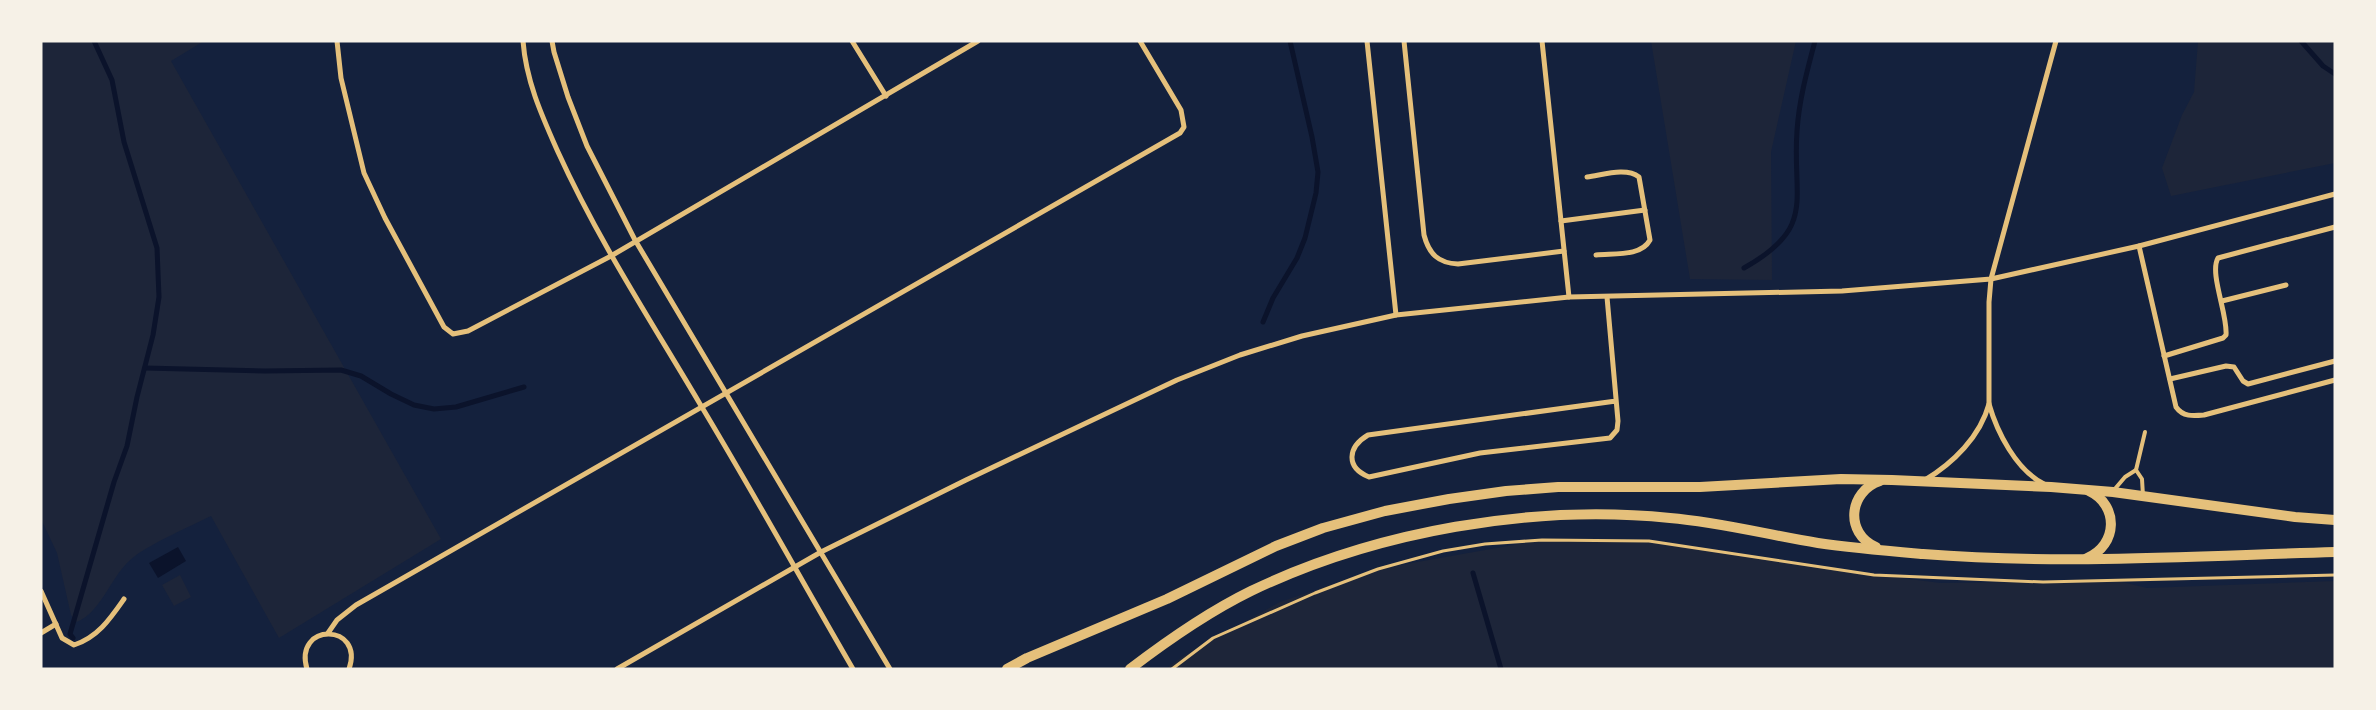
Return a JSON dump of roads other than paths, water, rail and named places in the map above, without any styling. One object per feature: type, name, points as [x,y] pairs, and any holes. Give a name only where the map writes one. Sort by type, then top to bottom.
[{"type":"main road","points":[[1006,669],[1027,658],[1167,599],[1276,546],[1323,528],[1385,511],[1478,494],[1533,488],[1700,487],[1841,479],[1892,480],[2051,487],[2112,492],[2295,517],[2335,520]]},
{"type":"main road","points":[[1884,550],[1873,546],[1858,533],[1854,509],[1857,501],[1867,488],[1874,483],[1892,480]]},
{"type":"main road","points":[[2074,560],[2095,554],[2110,537],[2112,527],[2111,515],[2107,505],[2090,491],[2078,489]]},
{"type":"main road","points":[[1130,669],[1216,610],[1283,576],[1359,550],[1488,522],[1586,514],[1652,516],[1699,521],[1819,543],[1884,550],[1926,554],[2074,560],[2335,552]]},
{"type":"street","points":[[337,41],[341,78],[364,173],[385,218],[449,332],[459,334],[611,256],[635,240],[978,41]]},
{"type":"street","points":[[523,41],[524,61],[535,99],[573,184],[611,256],[701,406],[853,669]]},
{"type":"street","points":[[552,41],[568,97],[587,146],[635,240],[890,669]]},
{"type":"street","points":[[852,41],[886,96]]},
{"type":"street","points":[[328,633],[337,620],[356,605],[1180,133],[1184,126],[1180,110],[1140,41]]},
{"type":"street","points":[[1367,41],[1396,315]]},
{"type":"street","points":[[1404,41],[1424,235],[1428,250],[1434,257],[1447,264],[1564,252]]},
{"type":"street","points":[[1542,41],[1570,297]]},
{"type":"street","points":[[2051,487],[2034,478],[2014,456],[1997,427],[1989,404],[1989,302],[1991,279],[2056,41]]},
{"type":"street","points":[[1587,177],[1633,172],[1639,177],[1650,240],[1646,247],[1638,252],[1596,255]]},
{"type":"street","points":[[617,669],[822,552],[966,480],[1177,380],[1240,355],[1302,336],[1396,315],[1570,297],[1842,291],[1991,279],[2139,246],[2335,194]]},
{"type":"street","points":[[1561,221],[1644,210]]},
{"type":"street","points":[[2164,356],[2223,338],[2226,335],[2226,324],[2215,268],[2218,258],[2335,227]]},
{"type":"street","points":[[2139,246],[2176,407],[2186,415],[2204,415],[2335,380]]},
{"type":"street","points":[[2222,301],[2286,285]]},
{"type":"street","points":[[1607,297],[1616,401],[1617,430],[1610,438],[1598,441],[1480,453],[1369,477],[1360,473],[1354,467],[1351,455],[1356,442],[1368,435],[1616,401]]},
{"type":"street","points":[[2170,379],[2226,366],[2234,367],[2243,381],[2248,384],[2335,361]]},
{"type":"street","points":[[1923,481],[1941,470],[1959,454],[1982,421],[1989,404]]},
{"type":"street","points":[[41,591],[62,638],[74,644],[87,640],[103,628],[124,599]]},
{"type":"street","points":[[41,633],[56,624]]},
{"type":"street","points":[[307,669],[304,659],[306,649],[311,641],[319,635],[328,633],[338,635],[346,641],[351,650],[352,660],[349,669]]},
{"type":"lane","points":[[2112,492],[2125,477],[2136,470],[2145,432]]},
{"type":"lane","points":[[2136,470],[2142,478],[2143,496]]},
{"type":"waterway","points":[[73,638],[70,634],[114,482],[127,446],[153,335],[159,297],[157,248],[124,142],[112,80],[94,41]]},
{"type":"waterway","points":[[1263,322],[1273,298],[1297,258],[1305,238],[1316,193],[1318,172],[1290,41]]},
{"type":"waterway","points":[[1744,268],[1767,253],[1782,239],[1792,225],[1796,210],[1797,194],[1796,155],[1798,119],[1815,41]]},
{"type":"waterway","points":[[2301,41],[2323,66],[2335,74]]},
{"type":"waterway","points":[[145,368],[265,371],[341,370],[361,376],[414,405],[434,409],[456,407],[524,387]]},
{"type":"waterway","points":[[1473,573],[1501,669]]}]
